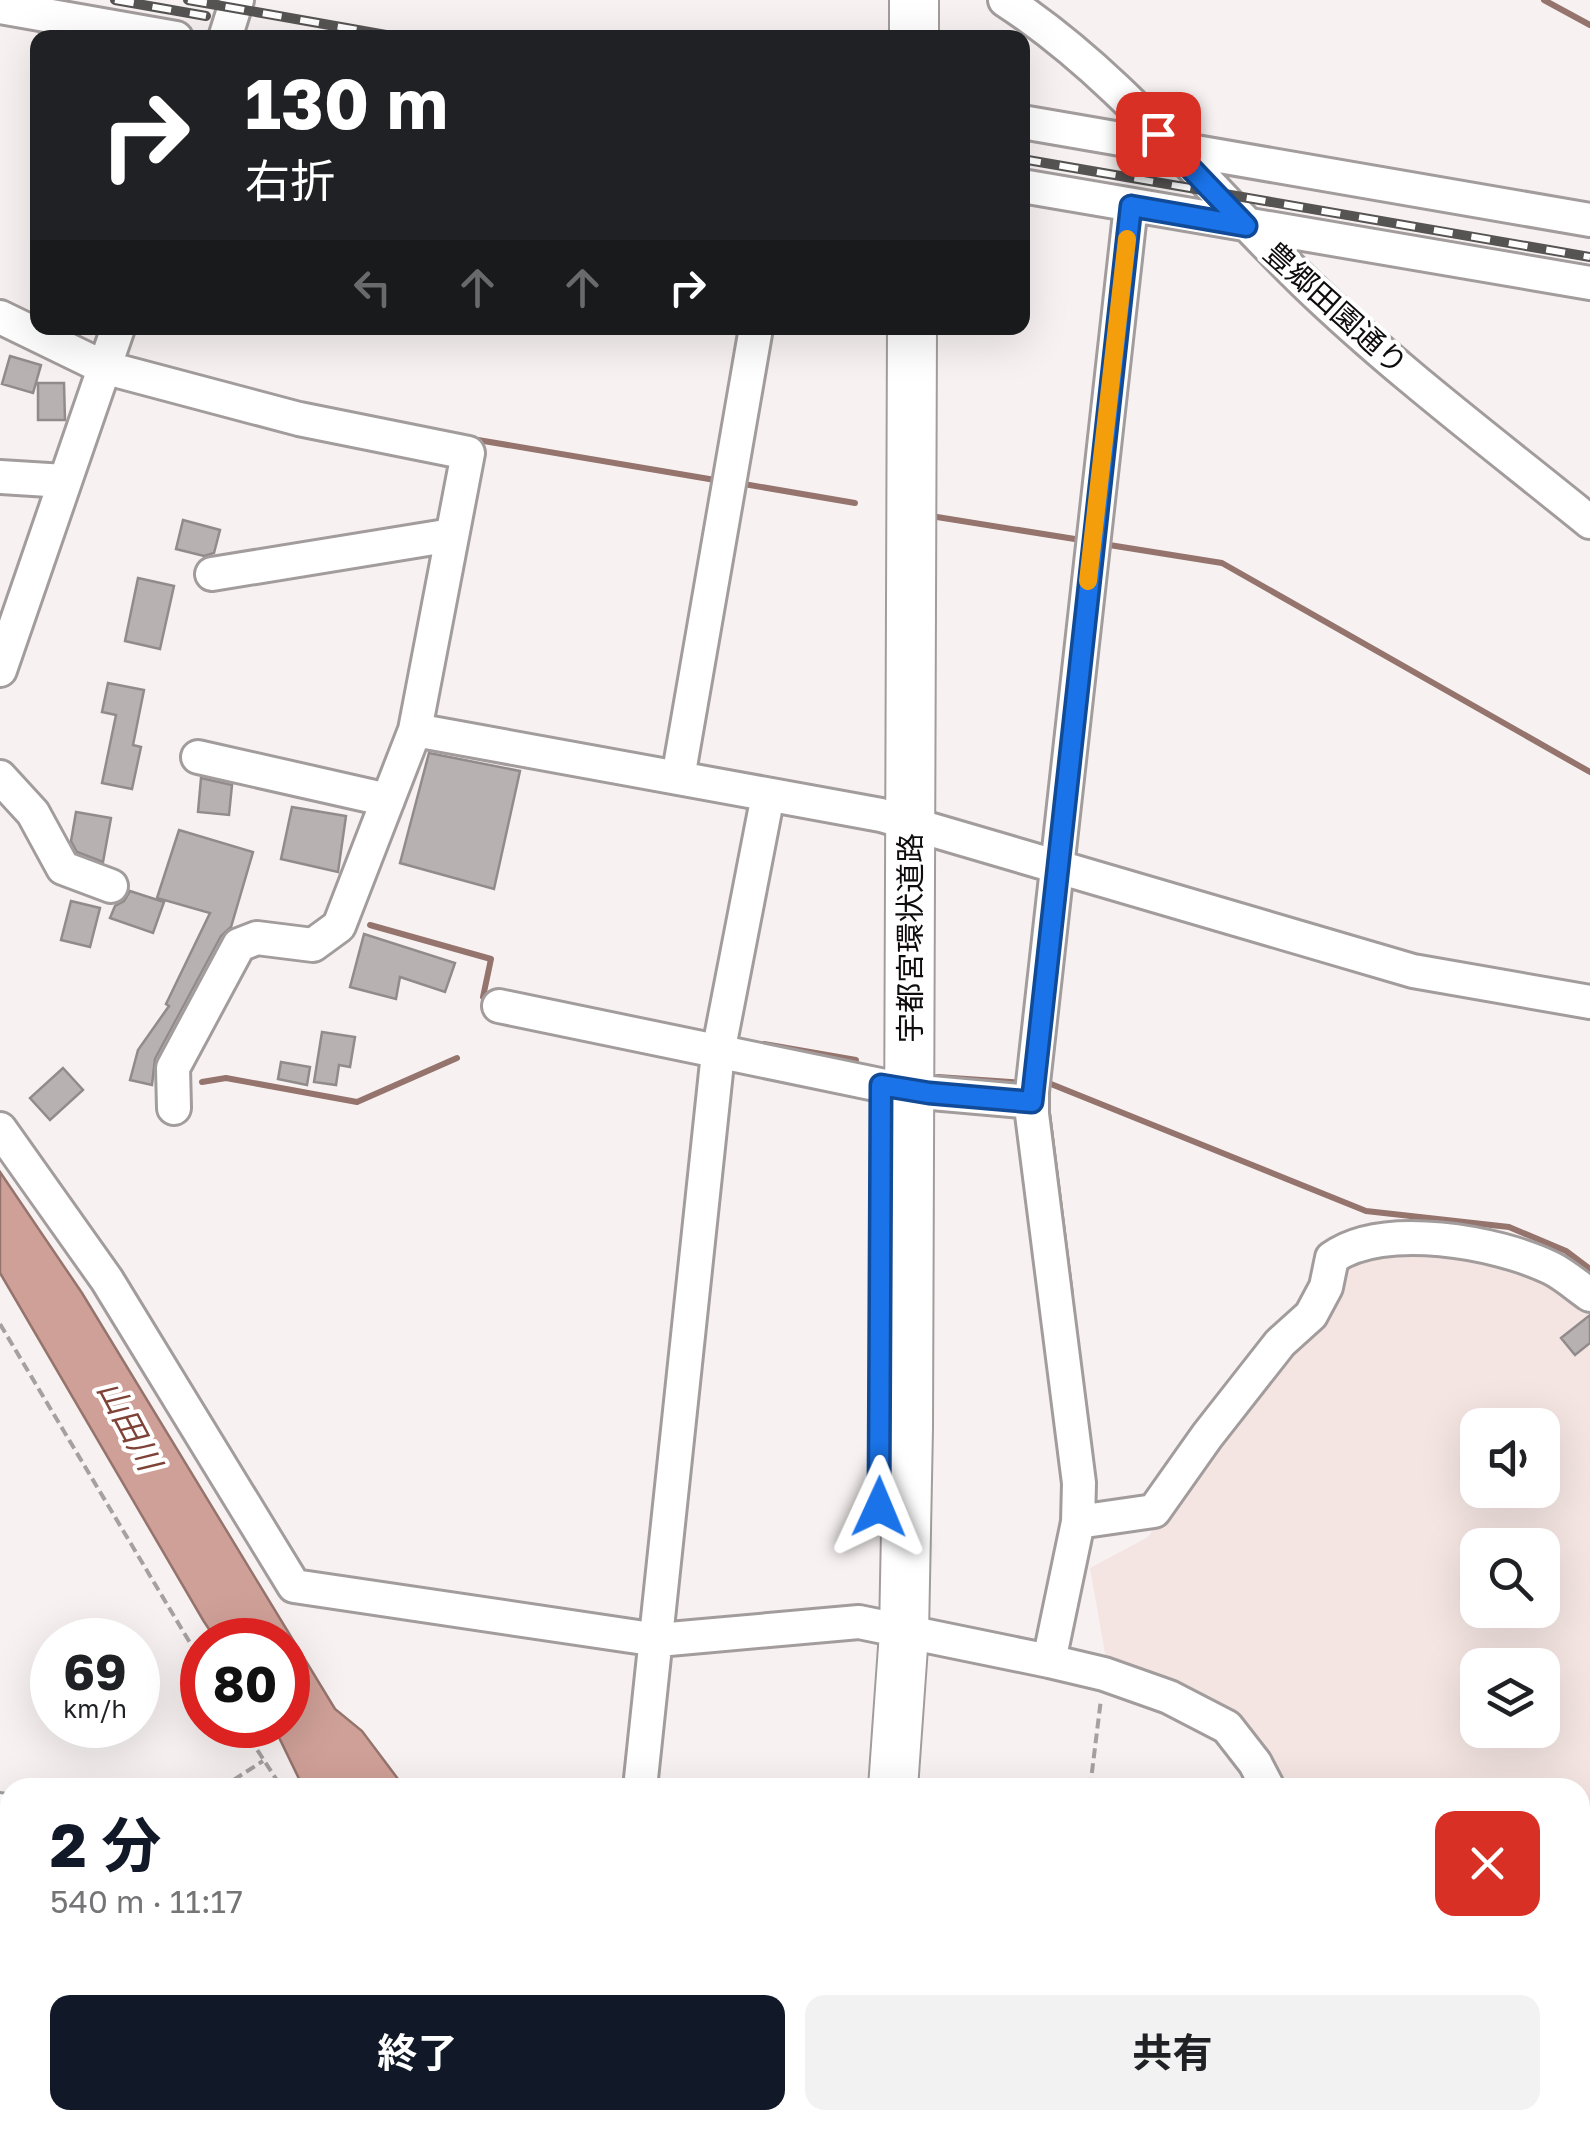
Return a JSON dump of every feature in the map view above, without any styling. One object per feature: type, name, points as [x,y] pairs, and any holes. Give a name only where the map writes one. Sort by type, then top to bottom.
[{"type":"highway","points":[[884,0],[884,30]]},
{"type":"highway","points":[[914,0],[914,30]]},
{"type":"highway","name":"宇都宮環状道路","points":[[883,335],[896,819]]},
{"type":"highway","name":"宇都宮環状道路","points":[[893,1778],[890,1630],[896,819],[912,335]]},
{"type":"highway","name":"宇都宮環状道路","points":[[868,1778],[890,1630]]},
{"type":"street","points":[[228,30],[237,0]]},
{"type":"street","name":"豊郷田園通り","points":[[1005,0],[1082,58],[1246,226],[1359,332],[1590,522]]},
{"type":"street","points":[[0,7],[131,30]]},
{"type":"street","points":[[1030,123],[1590,220]]},
{"type":"street","points":[[1030,187],[1590,283]]},
{"type":"street","points":[[1049,1661],[1078,1522],[1079,1483],[1032,1102],[1131,206]]},
{"type":"street","points":[[0,318],[30,332]]},
{"type":"street","points":[[35,335],[104,368],[299,419],[468,453],[415,730],[339,926],[313,945],[257,938],[239,945],[172,1068],[174,1108]]},
{"type":"street","points":[[0,670],[116,335]]},
{"type":"street","points":[[678,778],[755,335]]},
{"type":"street","points":[[0,477],[65,481]]},
{"type":"street","points":[[212,574],[452,536]]},
{"type":"street","points":[[415,730],[896,819],[1413,971],[1590,1002]]},
{"type":"street","points":[[198,756],[388,800]]},
{"type":"street","points":[[0,778],[33,814],[62,868],[111,886]]},
{"type":"street","points":[[641,1778],[718,1053],[768,795]]},
{"type":"street","points":[[500,1006],[895,1088],[1032,1102]]},
{"type":"street","points":[[0,1129],[107,1280],[294,1586],[658,1640],[859,1622],[1104,1674],[1169,1697],[1227,1726],[1263,1778]]},
{"type":"street","points":[[1078,1522],[1154,1512],[1268,1358],[1312,1315],[1326,1287],[1332,1258],[1348,1247],[1396,1239],[1488,1245],[1552,1269],[1590,1295]]},
{"type":"path","points":[[0,1324],[180,1626]]},
{"type":"path","points":[[1091,1778],[1104,1674]]},
{"type":"path","points":[[255,1748],[275,1778]]},
{"type":"path","points":[[236,1778],[263,1760]]},
{"type":"shaded area","points":[[1412,1247],[1507,1263],[1590,1312],[1590,1778],[1276,1778],[1248,1732],[1106,1659],[1090,1568],[1148,1537],[1344,1256]]},
{"type":"water","name":"山田川","points":[[0,1172],[82,1293],[280,1618],[202,1618],[0,1273]]},
{"type":"water","points":[[310,1668],[335,1709],[362,1731],[397,1778],[299,1778],[284,1748],[310,1748]]},
{"type":"building","points":[[10,356],[41,365],[33,393],[2,384]]},
{"type":"building","points":[[38,383],[64,383],[65,420],[38,420]]},
{"type":"building","points":[[183,520],[220,530],[214,553],[204,556],[176,549]]},
{"type":"building","points":[[138,578],[174,586],[160,649],[125,641]]},
{"type":"building","points":[[108,683],[144,690],[133,745],[141,747],[132,789],[102,783],[116,715],[102,712]]},
{"type":"building","points":[[429,753],[520,771],[494,889],[400,863]]},
{"type":"building","points":[[201,778],[232,785],[229,815],[198,812]]},
{"type":"building","points":[[292,807],[346,816],[338,872],[281,859]]},
{"type":"building","points":[[76,812],[111,818],[103,862],[77,852],[71,841]]},
{"type":"building","points":[[179,830],[253,852],[231,927],[221,936],[155,1059],[152,1085],[130,1080],[138,1050],[169,1006],[166,1004],[210,913],[157,898]]},
{"type":"building","points":[[130,891],[164,902],[153,933],[110,918],[115,906]]},
{"type":"building","points":[[71,901],[100,908],[90,947],[61,940]]},
{"type":"building","points":[[364,934],[455,963],[445,992],[400,977],[396,999],[350,987]]},
{"type":"building","points":[[322,1032],[355,1037],[350,1067],[339,1065],[336,1085],[314,1082]]},
{"type":"building","points":[[281,1062],[310,1067],[307,1085],[278,1079]]},
{"type":"building","points":[[63,1068],[83,1090],[50,1120],[30,1098]]},
{"type":"building","points":[[1590,1315],[1590,1343],[1575,1355],[1561,1338]]},
{"type":"waterway","points":[[1544,0],[1590,25]]},
{"type":"waterway","points":[[472,439],[721,481]]},
{"type":"waterway","points":[[738,483],[855,503]]},
{"type":"waterway","points":[[937,517],[1081,540]]},
{"type":"waterway","points":[[1103,544],[1222,563],[1590,772]]},
{"type":"waterway","points":[[370,925],[491,959],[483,997],[490,998]]},
{"type":"waterway","points":[[764,1044],[856,1060]]},
{"type":"waterway","points":[[202,1082],[226,1078],[357,1102],[457,1058]]},
{"type":"waterway","points":[[938,1077],[1025,1083]]},
{"type":"waterway","points":[[1051,1084],[1366,1211],[1509,1227],[1566,1251],[1590,1269]]},
{"type":"waterway","points":[[1048,1113],[1071,1295]]},
{"type":"railway","points":[[115,0],[206,16]]},
{"type":"railway","points":[[188,0],[358,30]]},
{"type":"railway","points":[[1030,160],[1590,257]]},
{"type":"slow traffic","points":[[1088,581],[1127,239]]},
{"type":"route","points":[[879,1507],[881,1085],[1032,1102],[1131,206],[1246,226],[1158,134]]}]
